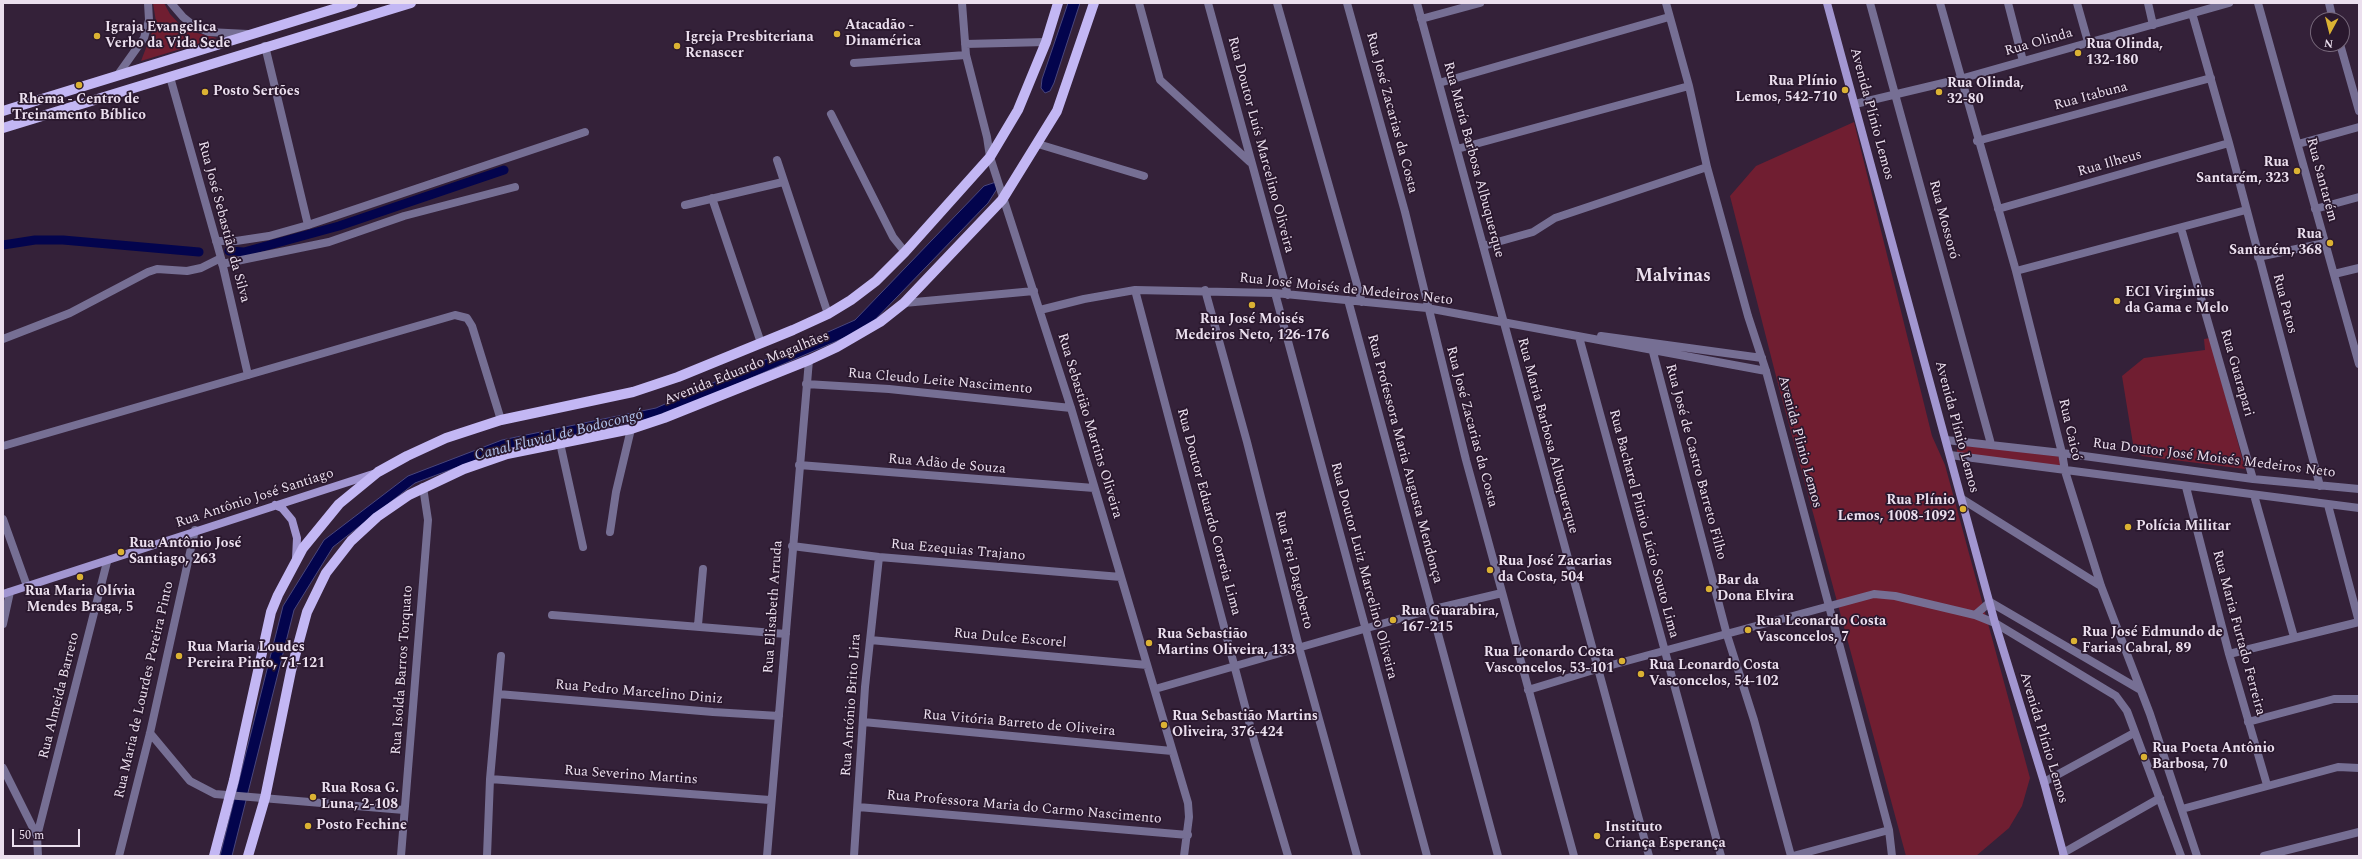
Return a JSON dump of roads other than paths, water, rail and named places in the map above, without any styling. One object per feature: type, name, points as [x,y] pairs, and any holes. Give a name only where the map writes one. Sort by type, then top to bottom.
[{"type":"main road","points":[[3,111],[249,34],[354,3]]},
{"type":"main road","points":[[3,128],[170,77],[265,46],[411,3]]},
{"type":"main road","name":"Avenida Eduardo Magalhães","points":[[214,856],[232,795],[271,612],[296,559],[314,532],[340,504],[378,472],[407,456],[446,438],[500,420],[633,392],[678,377],[828,314],[876,281],[906,252],[990,157],[1018,110],[1046,42],[1058,3]]},
{"type":"main road","name":"Avenida Eduardo Magalhães","points":[[248,856],[290,671],[300,634],[315,593],[326,573],[351,541],[377,517],[423,487],[464,468],[507,454],[631,429],[708,402],[838,348],[868,330],[904,304],[1002,200],[1038,144],[1057,112],[1094,3]]},
{"type":"main road","name":"Avenida Plínio Lemos","points":[[1827,3],[1995,623],[2044,782],[2063,854]]},
{"type":"main road","name":"Rua Antônio José Santiago","points":[[7,593],[106,562],[195,530],[378,472]]},
{"type":"main road","points":[[275,505],[282,508],[292,520],[297,538],[296,559]]},
{"type":"street","points":[[117,76],[144,38],[149,20],[148,3]]},
{"type":"street","points":[[171,3],[183,17],[193,25],[208,32],[249,34]]},
{"type":"street","name":"Rua Sebastião Martins Oliveira","points":[[962,3],[966,55],[987,137],[990,157],[1002,200],[1034,291],[1071,408],[1188,803],[1188,835],[1184,856]]},
{"type":"street","points":[[1139,3],[1160,80],[1250,162]]},
{"type":"street","name":"Rua Doutor Luís Marcelino Oliveira","points":[[1208,3],[1250,162],[1288,295]]},
{"type":"street","points":[[1277,3],[1362,302]]},
{"type":"street","name":"Rua José Zacarias da Costa","points":[[1347,3],[1405,212],[1427,308],[1528,690],[1574,856]]},
{"type":"street","name":"Rua María Barbosa Albuquerque","points":[[1417,3],[1503,323]]},
{"type":"street","points":[[1421,20],[1480,3]]},
{"type":"street","points":[[1457,149],[1689,86],[1666,3]]},
{"type":"street","name":"Rua Mossoró","points":[[1870,3],[1991,444]]},
{"type":"street","name":"Rua Caicó","points":[[1940,3],[1977,140],[2016,271],[2062,453],[2065,471],[2101,586],[2139,689],[2150,714],[2198,856]]},
{"type":"street","points":[[2008,3],[2023,61]]},
{"type":"street","points":[[2077,3],[2088,42]]},
{"type":"street","points":[[2148,3],[2153,25]]},
{"type":"street","name":"Rua Olinda","points":[[1855,104],[1960,79],[2153,25],[2218,4],[2229,3]]},
{"type":"street","name":"Rua Santarém","points":[[2258,3],[2359,364]]},
{"type":"street","name":"Rua Patos","points":[[2192,13],[2229,143],[2258,257],[2320,486]]},
{"type":"street","points":[[1439,83],[1669,17]]},
{"type":"street","points":[[965,44],[1046,42]]},
{"type":"street","points":[[265,46],[308,226]]},
{"type":"street","points":[[2342,52],[2359,111]]},
{"type":"street","points":[[854,63],[966,55]]},
{"type":"street","name":"Rua José Sebastião da Silva","points":[[170,77],[216,241],[248,375]]},
{"type":"street","name":"Rua Itabuna","points":[[1977,140],[2211,78]]},
{"type":"street","name":"Avenida Plinio Lemos","points":[[1689,86],[1707,167],[1766,371],[1889,830]]},
{"type":"street","points":[[831,114],[893,237],[906,252]]},
{"type":"street","points":[[2298,144],[2359,127]]},
{"type":"street","points":[[216,241],[236,241],[269,236],[308,226],[585,132]]},
{"type":"street","name":"Rua Ilheus","points":[[1998,209],[2229,143]]},
{"type":"street","points":[[1038,144],[1144,176]]},
{"type":"street","points":[[777,160],[783,182],[828,314]]},
{"type":"street","points":[[1483,246],[1533,232],[1555,218],[1707,167]]},
{"type":"street","points":[[685,204],[783,182]]},
{"type":"street","points":[[3,339],[70,313],[148,272],[157,269],[187,271],[221,261],[329,242],[404,216],[516,188]]},
{"type":"street","points":[[2315,209],[2359,197]]},
{"type":"street","points":[[712,198],[761,343]]},
{"type":"street","points":[[2016,271],[2246,210]]},
{"type":"street","name":"Rua Guarapari","points":[[2180,228],[2253,479]]},
{"type":"street","points":[[2258,257],[2325,243]]},
{"type":"street","points":[[2334,274],[2359,268]]},
{"type":"street","name":"Rua José Moisés de Medeiros Neto","points":[[1040,310],[1084,299],[1135,290],[1205,290],[1275,293],[1427,308],[1653,352],[1766,371]]},
{"type":"street","name":"Rua Doutor Eduardo Correia Lima","points":[[1135,290],[1236,665],[1255,744],[1288,856]]},
{"type":"street","name":"Rua Frei Dagoberto","points":[[1205,290],[1247,442],[1299,647],[1357,856]]},
{"type":"street","points":[[904,304],[1034,291]]},
{"type":"street","name":"Rua Doutor Luiz Marcelino Oliveira","points":[[1275,293],[1341,536],[1364,629],[1427,856]]},
{"type":"street","name":"Rua Professora Maria Augusta Mendonça","points":[[1348,300],[1430,610],[1498,856]]},
{"type":"street","points":[[3,446],[455,316],[467,318],[476,336],[500,420]]},
{"type":"street","points":[[1503,323],[1762,358]]},
{"type":"street","name":"Rua Maria Barbosa Albuquerque","points":[[1503,323],[1649,856]]},
{"type":"street","name":"Rua Bacharel Plinio Lúcio Souto Lima","points":[[1579,337],[1721,856]]},
{"type":"street","name":"Rua José de Castro Barreto Filho","points":[[1653,352],[1727,635],[1754,720],[1792,856]]},
{"type":"street","name":"Rua Elisabeth Arruda","points":[[767,856],[770,800],[779,716],[792,546],[809,360]]},
{"type":"street","name":"Rua Cleudo Leite Nascimento","points":[[806,384],[889,389],[1071,408]]},
{"type":"street","points":[[610,532],[616,492],[631,429]]},
{"type":"street","name":"Rua Doutor José Moisés Medeiros Neto","points":[[1946,440],[2062,453],[2253,479],[2359,489]]},
{"type":"street","points":[[560,443],[583,547]]},
{"type":"street","points":[[1950,455],[2186,487],[2359,508]]},
{"type":"street","name":"Rua Adão de Souza","points":[[799,464],[1094,488]]},
{"type":"street","name":"Rua Isolda Barros Torquato","points":[[401,856],[428,520],[423,487]]},
{"type":"street","name":"Rua Maria Furtado Ferreira","points":[[2186,487],[2229,654],[2267,785]]},
{"type":"street","points":[[2254,495],[2294,637]]},
{"type":"street","points":[[1962,499],[2101,586]]},
{"type":"street","points":[[2229,654],[2359,622],[2328,505]]},
{"type":"street","points":[[3,519],[27,586]]},
{"type":"street","name":"Rua Maria de Lourdes Pereira Pinto","points":[[119,856],[150,733],[195,530]]},
{"type":"street","name":"Rua Ezequias Trajano","points":[[792,546],[879,557],[1121,577]]},
{"type":"street","name":"Rua António Brito Lira","points":[[854,856],[863,722],[879,557]]},
{"type":"street","name":"Rua Almeida Barreto","points":[[38,856],[37,836],[106,562]]},
{"type":"street","points":[[698,625],[703,569]]},
{"type":"street","points":[[3,624],[7,593]]},
{"type":"street","points":[[1155,688],[1430,610],[1502,593]]},
{"type":"street","points":[[1528,690],[1597,669],[1830,608],[1855,598],[1874,594],[1895,596],[1975,615],[1995,623],[2116,696],[2127,711],[2181,856]]},
{"type":"street","points":[[1975,615],[1990,602],[2139,689]]},
{"type":"street","points":[[552,615],[698,625],[786,634]]},
{"type":"street","name":"Rua Dulce Escorel","points":[[870,640],[1147,665]]},
{"type":"street","points":[[487,856],[490,778],[501,656]]},
{"type":"street","name":"Rua Pedro Marcelino Diniz","points":[[498,694],[779,716]]},
{"type":"street","points":[[2248,722],[2334,699],[2359,699]]},
{"type":"street","name":"Rua Vitória Barreto de Oliveira","points":[[863,722],[1172,751]]},
{"type":"street","points":[[150,733],[190,781],[214,794],[404,810]]},
{"type":"street","points":[[2044,782],[2134,733]]},
{"type":"street","points":[[2182,809],[2338,767],[2359,768]]},
{"type":"street","name":"Rua Almeida Barreto","points":[[3,768],[37,836]]},
{"type":"street","name":"Rua Severino Martins","points":[[490,778],[770,800]]},
{"type":"street","points":[[2063,854],[2160,798]]},
{"type":"street","name":"Rua Professora Maria do Carmo Nascimento","points":[[858,807],[1188,835]]},
{"type":"street","points":[[1792,856],[1889,830],[1892,856]]},
{"type":"street","points":[[2264,856],[2359,832]]},
{"type":"water","points":[[1068,3],[1080,3],[1054,83],[1050,91],[1045,93],[1041,88],[1042,79]]},
{"type":"water","name":"Canal Fluvial de Bodocongó","points":[[996,182],[997,189],[988,203],[867,328],[663,416],[506,449],[415,483],[333,547],[294,610],[232,856],[220,856],[283,606],[324,540],[408,476],[502,440],[656,408],[855,320],[984,186]]},
{"type":"waterway","points":[[229,251],[244,252],[339,226],[504,170]]},
{"type":"waterway","points":[[3,245],[35,240],[63,240],[199,252]]},
{"type":"place","name":"Atacadão - Dinamérica","points":[[837,34]]},
{"type":"place","name":"Igraja Evangelica Verbo da Vida Sede","points":[[97,36]]},
{"type":"place","name":"Igreja Presbiteriana Renascer","points":[[677,46]]},
{"type":"place","name":"Rua Olinda, 132-180","points":[[2078,53]]},
{"type":"place","name":"Rhema - Centro de Treinamento Bíblico","points":[[79,85]]},
{"type":"place","name":"Rua Plínio Lemos, 542-710","points":[[1845,90]]},
{"type":"place","name":"Posto Sertões","points":[[205,92]]},
{"type":"place","name":"Rua Olinda, 32-80","points":[[1939,92]]},
{"type":"place","name":"Rua Santarém, 323","points":[[2297,171]]},
{"type":"place","name":"Rua Santarém, 368","points":[[2330,243]]},
{"type":"place","name":"ECI Virginius da Gama e Melo","points":[[2117,301]]},
{"type":"place","name":"Rua José Moisés Medeiros Neto, 126-176","points":[[1252,305]]},
{"type":"place","name":"Rua Plínio Lemos, 1008-1092","points":[[1963,509]]},
{"type":"place","name":"Polícia Militar","points":[[2128,527]]},
{"type":"place","name":"Rua Antônio José Santiago, 263","points":[[121,552]]},
{"type":"place","name":"Rua José Zacarias da Costa, 504","points":[[1490,570]]},
{"type":"place","name":"Rua Maria Olívia Mendes Braga, 5","points":[[80,577]]},
{"type":"place","name":"Bar da Dona Elvira","points":[[1709,589]]},
{"type":"place","name":"Rua Guarabira, 167-215","points":[[1393,620]]},
{"type":"place","name":"Rua Leonardo Costa Vasconcelos, 7","points":[[1748,630]]},
{"type":"place","name":"Rua José Edmundo de Farias Cabral, 89","points":[[2074,641]]},
{"type":"place","name":"Rua Sebastião Martins Oliveira, 133","points":[[1149,643]]},
{"type":"place","name":"Rua Maria Loudes Pereira Pinto, 71-121","points":[[179,656]]},
{"type":"place","name":"Rua Leonardo Costa Vasconcelos, 53-101","points":[[1622,661]]},
{"type":"place","name":"Rua Leonardo Costa Vasconcelos, 54-102","points":[[1641,674]]},
{"type":"place","name":"Rua Sebastião Martins Oliveira, 376-424","points":[[1164,725]]},
{"type":"place","name":"Rua Poeta Antônio Barbosa, 70","points":[[2144,757]]},
{"type":"place","name":"Rua Rosa G. Luna, 2-108","points":[[313,797]]},
{"type":"place","name":"Posto Fechine","points":[[308,826]]},
{"type":"place","name":"Instituto Criança Esperança","points":[[1597,836]]},
{"type":"district","name":"Malvinas","points":[[1673,277]]}]
